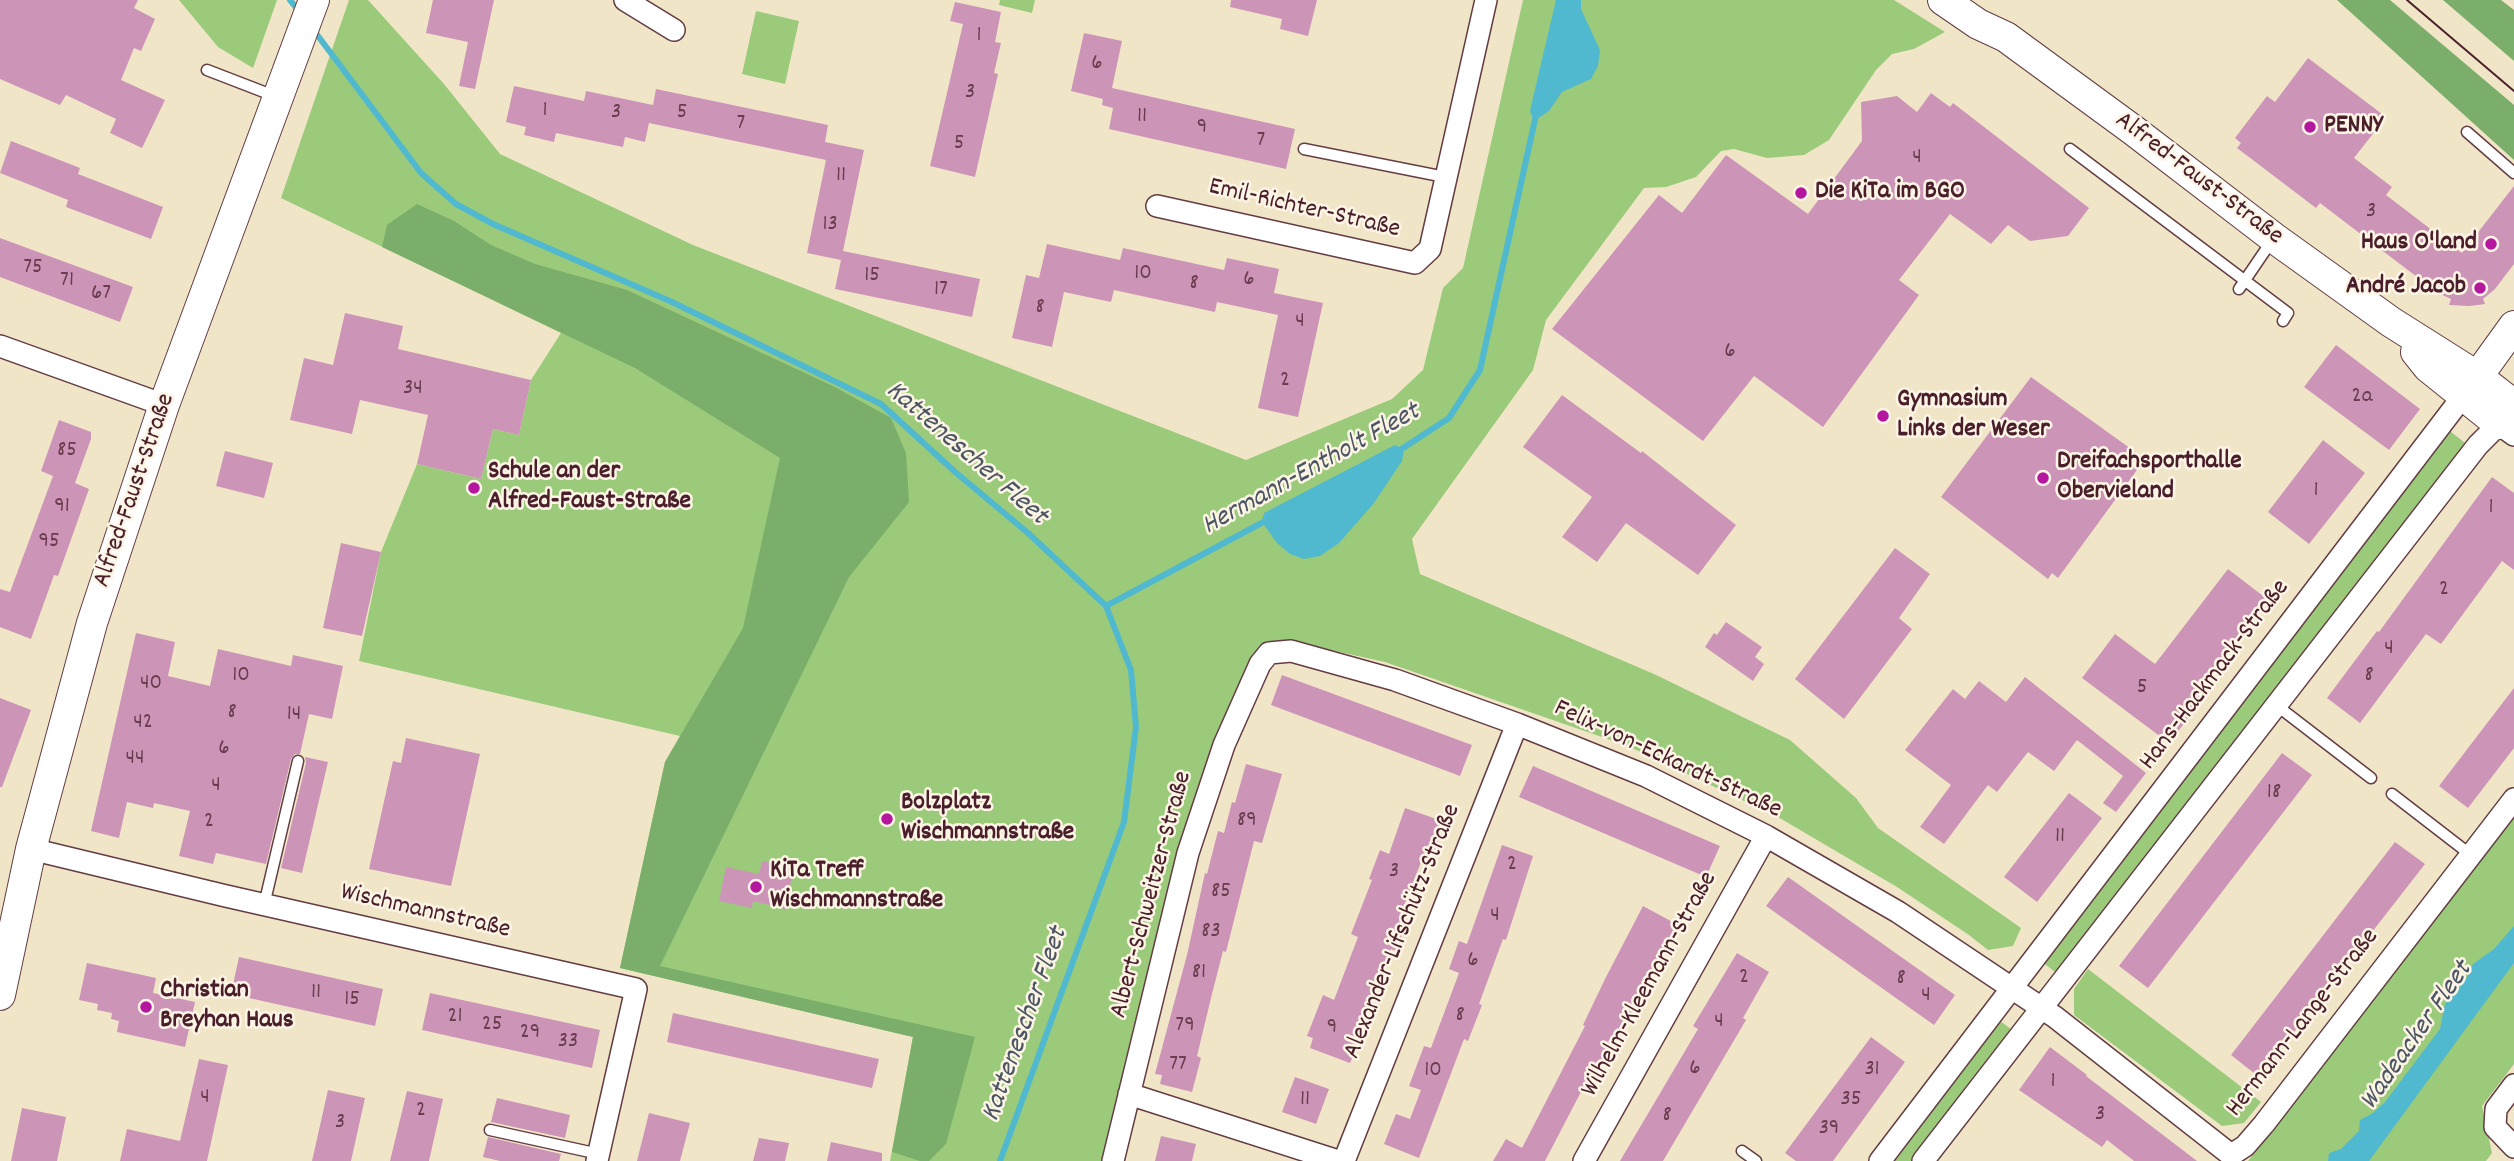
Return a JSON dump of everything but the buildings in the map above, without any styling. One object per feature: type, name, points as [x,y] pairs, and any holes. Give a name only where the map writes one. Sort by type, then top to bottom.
[{"type":"street","name":"Alfred-Faust-Straße","points":[[0,995],[31,849],[92,623],[164,405],[314,0]]},
{"type":"street","points":[[625,0],[674,30]]},
{"type":"street","name":"Emil-Richter-Straße","points":[[1157,206],[1415,263],[1430,248],[1486,0]]},
{"type":"street","name":"Alfred-Faust-Straße","points":[[1943,0],[1978,24],[2006,37],[2133,130],[2274,238],[2390,322],[2510,418]]},
{"type":"street","name":"Alfred-Faust-Straße","points":[[1974,0],[1985,9],[2006,37]]},
{"type":"street","points":[[2470,386],[2514,326]]},
{"type":"street","points":[[0,346],[164,405]]},
{"type":"street","name":"Hans-Hackmack-Straße","points":[[1880,1161],[2470,386]]},
{"type":"street","points":[[1923,1161],[2478,445],[2510,418]]},
{"type":"street","name":"Felix-von-Eckardt-Straße","points":[[1269,653],[1291,651],[1395,680],[1517,724],[1646,776],[1766,836],[1898,912],[2011,988]]},
{"type":"street","name":"Albert-Schweitzer-Straße","points":[[1113,1161],[1188,853],[1224,745],[1260,664],[1269,653]]},
{"type":"street","name":"Alexander-Lifschütz-Straße","points":[[1344,1161],[1517,724]]},
{"type":"street","name":"Hermann-Lange-Straße","points":[[2040,1008],[2231,1155],[2245,1146],[2264,1124],[2514,799]]},
{"type":"street","name":"Wilhelm-Kleemann-Straße","points":[[1584,1161],[1766,836]]},
{"type":"street","name":"Wischmannstraße","points":[[31,849],[636,989],[598,1157]]},
{"type":"street","points":[[2011,988],[2040,1008]]},
{"type":"street","points":[[2507,1151],[2496,1127],[2496,1109],[2514,1085]]},
{"type":"street","points":[[1129,1094],[1338,1161]]},
{"type":"lane","points":[[207,70],[277,97]]},
{"type":"lane","points":[[2467,132],[2514,173]]},
{"type":"lane","points":[[1304,149],[1445,177]]},
{"type":"lane","points":[[2070,149],[2203,256],[2242,285],[2288,313],[2283,320]]},
{"type":"lane","points":[[2242,285],[2274,238]]},
{"type":"lane","points":[[2276,705],[2371,778]]},
{"type":"lane","points":[[264,905],[298,761]]},
{"type":"lane","points":[[2392,794],[2471,855]]},
{"type":"lane","points":[[490,1130],[598,1157]]},
{"type":"lane","points":[[1742,1151],[1756,1161]]},
{"type":"green space","points":[[179,0],[277,0],[253,68],[218,47]]},
{"type":"green space","points":[[349,0],[368,0],[444,84],[500,154],[693,245],[1246,460],[1392,399],[1423,370],[1443,288],[1463,268],[1523,0],[1894,0],[1945,32],[1914,49],[1892,54],[1876,70],[1829,140],[1804,155],[1767,158],[1734,149],[1721,151],[1696,177],[1666,187],[1644,188],[1546,320],[1533,370],[1412,539],[1420,574],[1654,674],[1790,740],[1856,798],[1878,828],[2021,928],[2013,946],[1988,950],[1897,887],[1778,817],[1628,746],[1385,662],[1303,644],[1257,655],[1103,1161],[890,1161],[913,1037],[620,968],[665,762],[680,736],[359,661],[381,552],[417,464],[481,479],[493,429],[519,435],[531,380],[561,333],[281,198]]},
{"type":"green space","points":[[1000,0],[1035,0],[1032,13],[999,5]]},
{"type":"green space","points":[[2337,0],[2390,0],[2514,105],[2514,160]]},
{"type":"green space","points":[[2443,0],[2501,0],[2514,10],[2514,61]]},
{"type":"green space","points":[[756,11],[799,21],[785,84],[742,74]]},
{"type":"green space","points":[[417,204],[454,221],[491,245],[535,264],[627,290],[835,387],[891,418],[906,453],[909,502],[849,577],[660,966],[975,1037],[946,1144],[929,1161],[920,1161],[892,1152],[913,1037],[620,968],[665,762],[743,628],[780,458],[635,368],[382,247],[387,225]]},
{"type":"green space","points":[[2446,428],[2469,446],[2059,975],[2041,961]]},
{"type":"green space","points":[[2514,818],[2514,1064],[2482,1106],[2492,1153],[2486,1161],[2248,1161]]},
{"type":"green space","points":[[2088,969],[2261,1102],[2244,1123],[2222,1126],[2074,1015],[2074,989]]},
{"type":"green space","points":[[1996,1018],[2015,1032],[1915,1161],[1887,1161]]},
{"type":"water","points":[[1556,0],[1581,0],[1581,9],[1600,50],[1598,66],[1591,79],[1562,92],[1549,111],[1534,121],[1530,111]]},
{"type":"water","points":[[1395,445],[1404,449],[1402,461],[1374,503],[1339,543],[1320,556],[1304,559],[1290,554],[1277,543],[1262,522],[1264,513]]},
{"type":"water","points":[[2514,926],[2514,963],[2369,1161],[2328,1161],[2329,1153],[2341,1149],[2359,1131],[2360,1120],[2385,1102],[2440,1029],[2445,1004],[2465,981],[2473,964],[2494,949]]},
{"type":"waterway","name":"Kattenescher Fleet","points":[[290,0],[299,11]]},
{"type":"waterway","name":"Kattenescher Fleet","points":[[312,28],[421,173],[456,204],[493,224],[672,302],[881,404],[954,471],[1028,533],[1106,606],[1131,670],[1136,727],[1124,822],[1000,1161]]},
{"type":"waterway","name":"Hermann-Entholt Fleet","points":[[1397,452],[1449,418],[1480,370],[1536,115]]},
{"type":"waterway","name":"Hermann-Entholt Fleet","points":[[1106,606],[1269,519]]},
{"type":"tram line","points":[[2407,0],[2514,91]]},
{"type":"place","name":"PENNY","points":[[2310,127]]},
{"type":"place","name":"Die KiTa im BGO","points":[[1801,193]]},
{"type":"place","name":"Haus O'land","points":[[2491,244]]},
{"type":"place","name":"André Jacob","points":[[2480,288]]},
{"type":"place","name":"Gymnasium Links der Weser","points":[[1883,416]]},
{"type":"place","name":"Dreifachsporthalle Obervieland","points":[[2043,478]]},
{"type":"place","name":"Schule an der Alfred-Faust-Straße","points":[[474,488]]},
{"type":"place","name":"Bolzplatz Wischmannstraße","points":[[887,819]]},
{"type":"place","name":"KiTa Treff Wischmannstraße","points":[[756,887]]},
{"type":"place","name":"Christian Breyhan Haus","points":[[146,1007]]},
{"type":"water label","name":"Wadeacker Fleet","points":[[2418,1037]]}]
